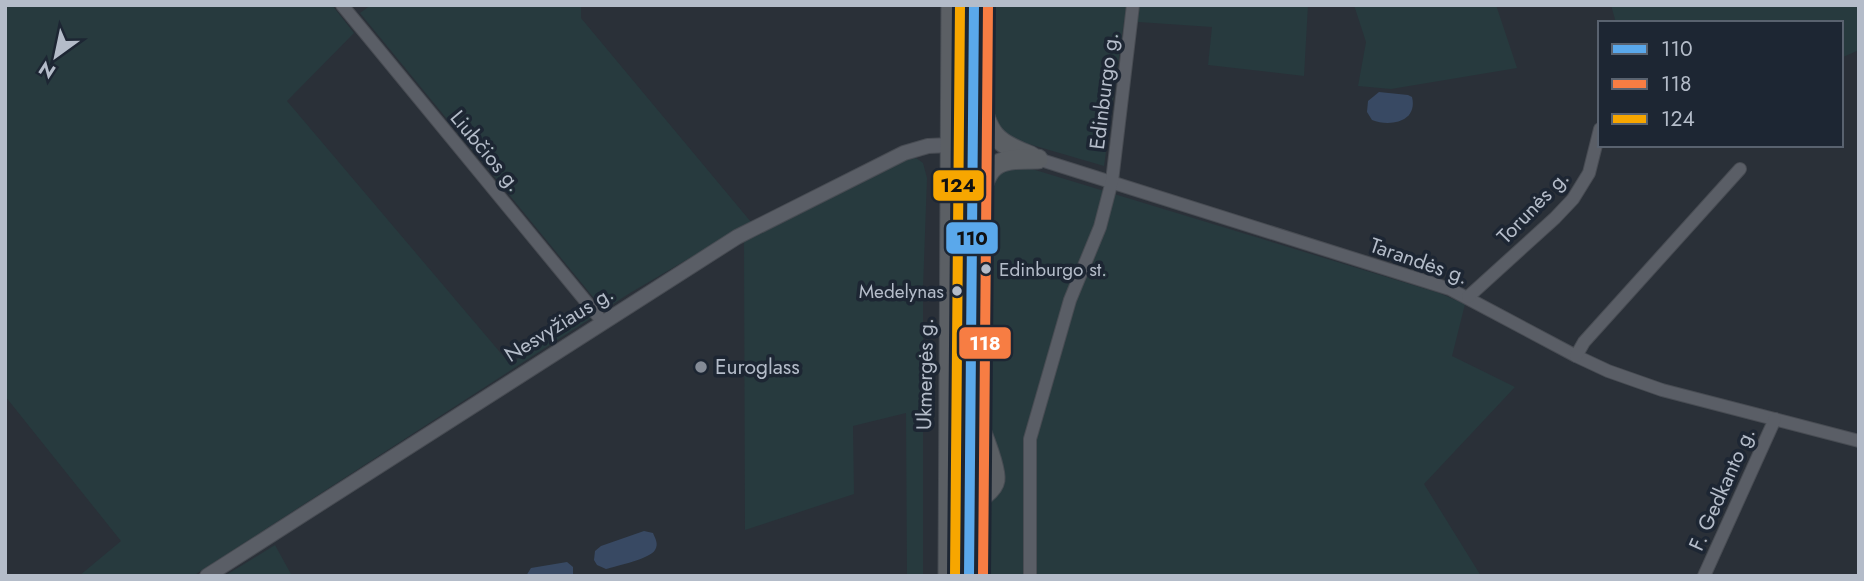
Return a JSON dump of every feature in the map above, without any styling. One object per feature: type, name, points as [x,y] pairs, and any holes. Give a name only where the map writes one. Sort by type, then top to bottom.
[{"type":"highway","name":"Ukmergės g.","points":[[948,576],[951,5]]},
{"type":"highway","points":[[947,426],[958,478],[964,491],[985,494],[995,479],[992,461],[971,400],[974,5]]},
{"type":"highway","points":[[973,71],[988,127],[993,136],[1010,148],[1038,159]]},
{"type":"highway","points":[[972,241],[984,181],[989,170],[1005,161],[1038,159]]},
{"type":"highway","points":[[970,493],[970,576]]},
{"type":"street","name":"Liubčios g.","points":[[342,5],[602,321]]},
{"type":"street","name":"Edinburgo g.","points":[[1030,576],[1030,439],[1070,300],[1100,227],[1112,181],[1133,5]]},
{"type":"street","name":"Torunės g.","points":[[1468,297],[1573,199],[1589,173],[1598,137]]},
{"type":"street","name":"Nesvyžiaus g.","points":[[207,576],[602,321],[756,227],[904,153],[928,146],[950,145]]},
{"type":"street","name":"Tarandės g.","points":[[1038,159],[1450,289],[1576,356],[1608,371],[1662,390],[1859,441]]},
{"type":"street","points":[[1576,356],[1584,342],[1740,169]]},
{"type":"street","name":"F. Gedkanto g.","points":[[1704,576],[1775,419]]},
{"type":"green space","points":[[5,5],[332,5],[354,33],[287,101],[510,364],[598,303],[360,13],[371,5],[581,5],[581,18],[751,222],[630,293],[193,576],[79,576],[121,541],[5,396]]},
{"type":"green space","points":[[990,5],[1308,5],[1304,76],[1208,65],[1212,27],[1124,21],[1104,166],[1005,137],[989,113]]},
{"type":"green space","points":[[1354,5],[1496,5],[1517,68],[1391,89],[1358,86],[1366,42]]},
{"type":"green space","points":[[1611,5],[1859,5],[1859,50],[1843,57],[1843,21],[1615,21]]},
{"type":"green space","points":[[916,158],[923,163],[927,178],[923,288],[923,576],[907,576],[906,413],[853,426],[854,494],[745,530],[744,241],[907,159]]},
{"type":"green space","points":[[1004,169],[1032,169],[1439,293],[1465,304],[1452,356],[1515,387],[1424,484],[1481,576],[982,576],[983,504],[1000,493],[1005,475],[984,422],[984,189]]},
{"type":"green space","points":[[275,545],[292,576],[225,576],[231,572]]},
{"type":"water","points":[[1379,92],[1412,97],[1411,112],[1407,117],[1394,122],[1372,120],[1367,112],[1368,101]]},
{"type":"water","points":[[644,531],[653,533],[656,539],[656,548],[652,553],[606,569],[597,565],[594,560],[595,551],[601,546]]},
{"type":"water","points":[[567,562],[573,567],[573,576],[526,576],[531,568]]},
{"type":"transit line","name":"124","points":[[955,576],[960,5]]},
{"type":"transit line","name":"110","points":[[969,576],[974,5]]},
{"type":"transit line","name":"118","points":[[983,576],[988,5]]},
{"type":"place","name":"Edinburgo st.","points":[[986,269]]},
{"type":"place","name":"Medelynas","points":[[957,291]]},
{"type":"place","name":"Euroglass","points":[[701,367]]}]
